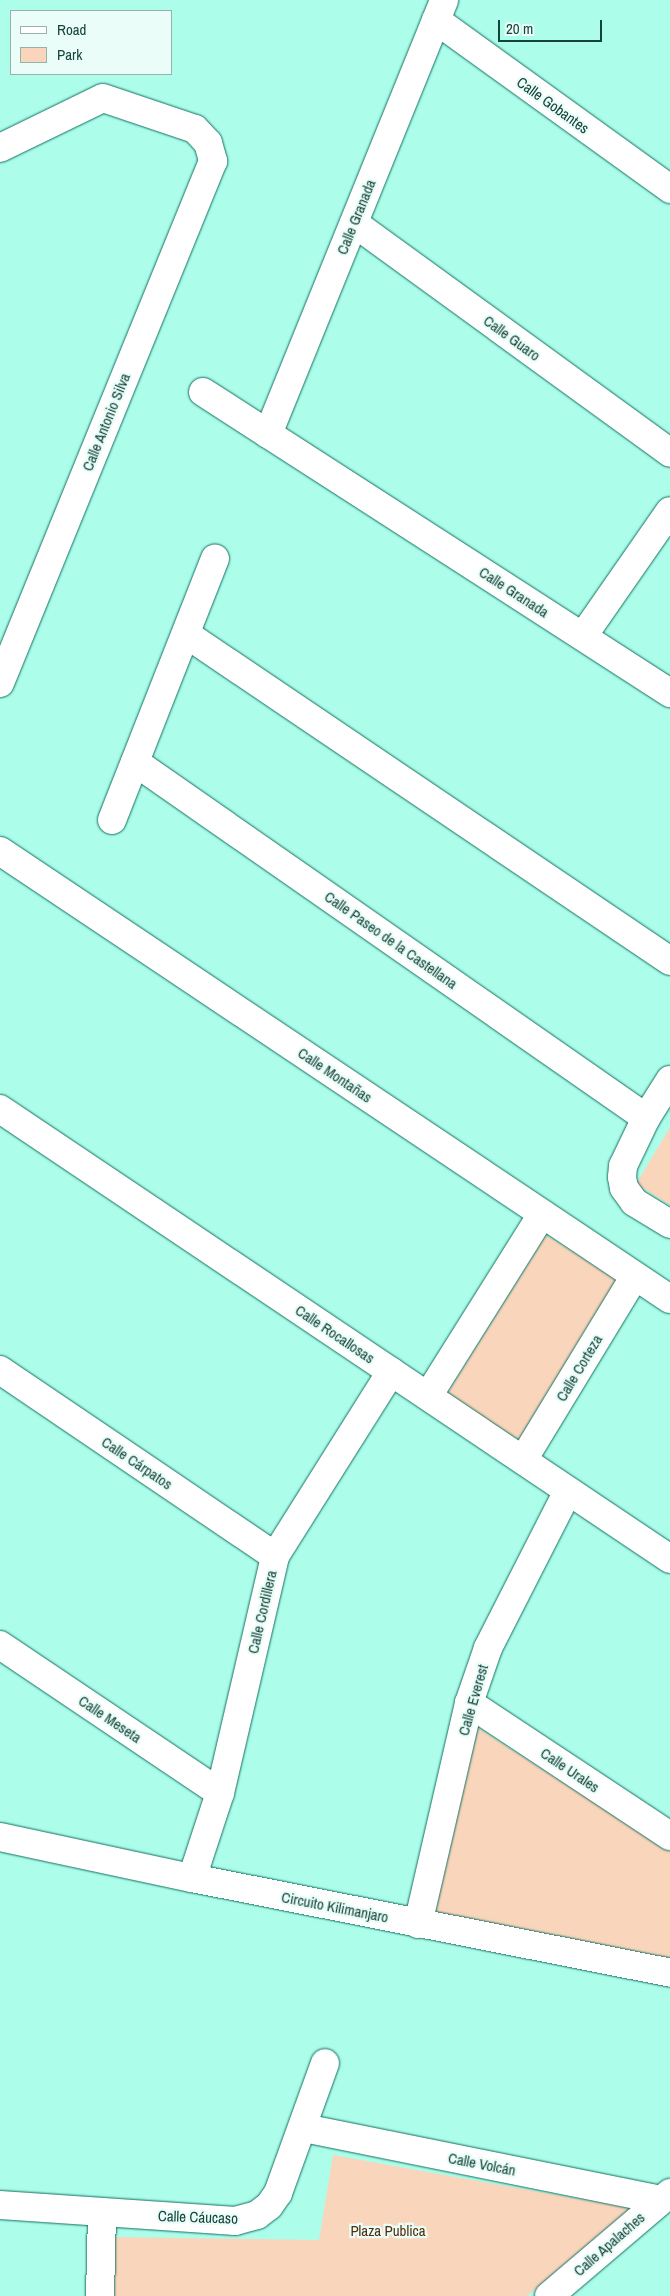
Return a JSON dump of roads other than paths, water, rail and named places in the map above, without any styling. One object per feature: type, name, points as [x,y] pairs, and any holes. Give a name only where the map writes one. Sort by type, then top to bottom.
[{"type":"street","name":"Calle Gobantes","points":[[440,10],[670,189]]},
{"type":"street","name":"Calle Granada","points":[[268,434],[440,10]]},
{"type":"street","name":"Calle Antonio Silva","points":[[0,148],[103,98],[195,129],[208,143],[213,161],[0,683]]},
{"type":"street","name":"Calle Guaro","points":[[354,223],[670,453]]},
{"type":"street","name":"Calle Granada","points":[[203,392],[670,693]]},
{"type":"street","points":[[583,636],[670,511]]},
{"type":"street","points":[[112,820],[215,559]]},
{"type":"street","points":[[186,634],[670,961]]},
{"type":"street","name":"Calle Paseo de la Castellana","points":[[135,762],[646,1118]]},
{"type":"street","name":"Calle Montañas","points":[[0,851],[670,1299]]},
{"type":"street","points":[[670,1080],[646,1118],[623,1166],[624,1188],[634,1202],[670,1224]]},
{"type":"street","name":"Calle Rocallosas","points":[[0,1109],[670,1559]]},
{"type":"street","points":[[428,1396],[542,1214]]},
{"type":"street","name":"Calle Corteza","points":[[523,1460],[635,1276]]},
{"type":"street","name":"Calle Cárpatos","points":[[0,1370],[275,1556]]},
{"type":"street","name":"Calle Cordillera","points":[[192,1878],[220,1793],[275,1556],[391,1372]]},
{"type":"street","name":"Calle Everest","points":[[418,1924],[469,1703],[488,1648],[568,1490]]},
{"type":"street","name":"Calle Meseta","points":[[0,1645],[220,1793]]},
{"type":"street","name":"Calle Urales","points":[[469,1703],[670,1836]]},
{"type":"street","name":"Circuito Kilimanjaro","points":[[0,1837],[418,1924],[670,1973]]},
{"type":"street","name":"Calle Cáucaso","points":[[0,2205],[235,2221],[257,2215],[269,2206],[278,2193],[304,2128],[325,2063]]},
{"type":"street","name":"Calle Volcán","points":[[304,2128],[665,2196]]},
{"type":"street","name":"Calle Apalaches","points":[[549,2296],[665,2196]]},
{"type":"street","points":[[100,2296],[102,2212]]},
{"type":"park label","name":"Plaza Publica","points":[[388,2231]]}]
